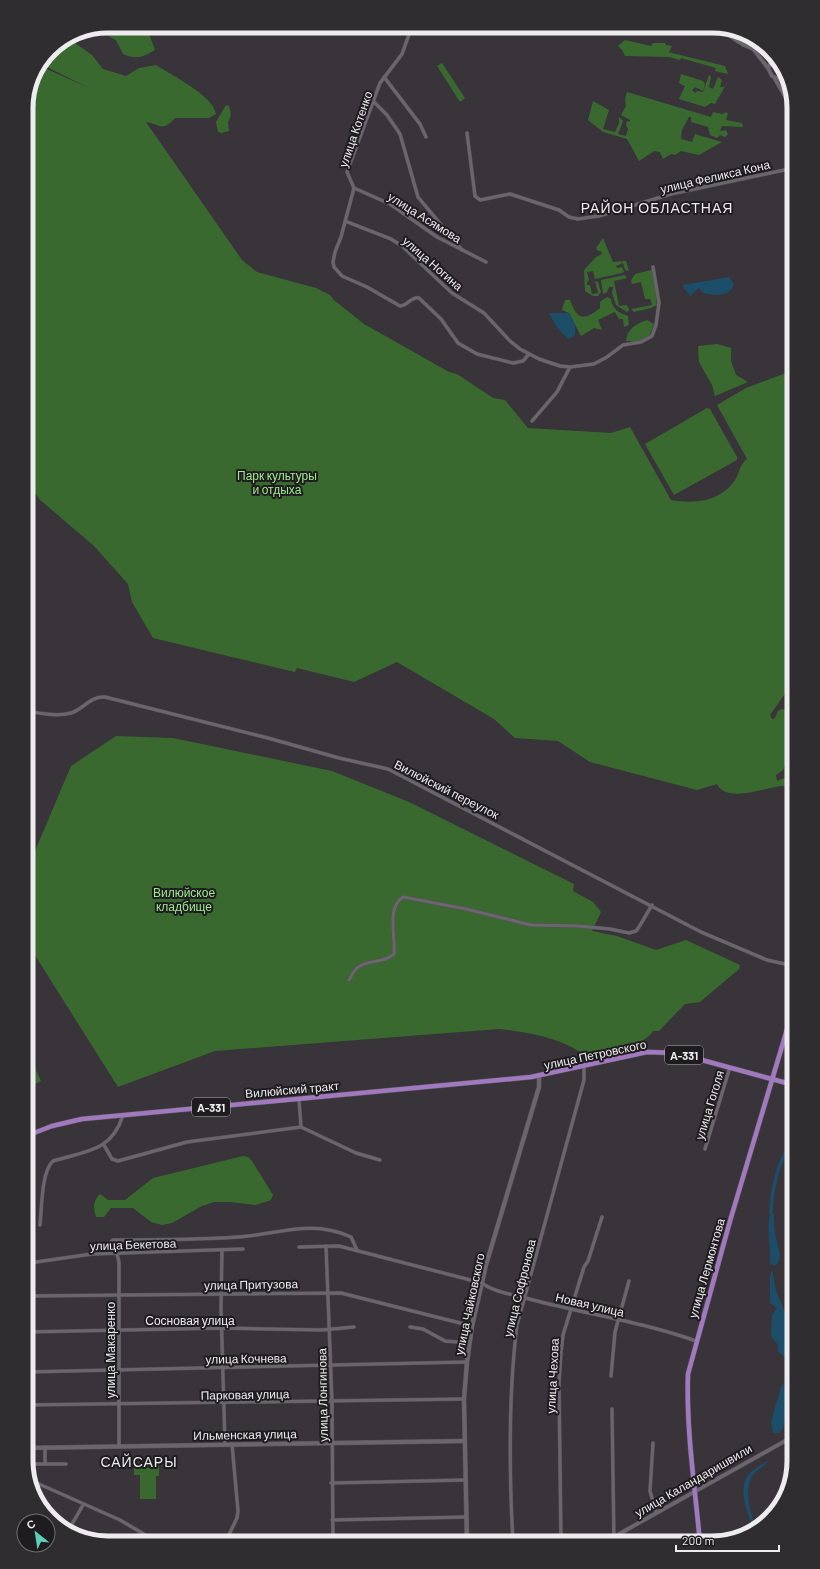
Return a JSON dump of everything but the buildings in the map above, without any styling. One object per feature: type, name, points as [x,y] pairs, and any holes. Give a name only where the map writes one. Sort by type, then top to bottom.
[{"type":"main road","name":"улица Лермонтова","points":[[699,1536],[688,1374],[696,1341],[787,1029]]},
{"type":"main road","name":"улица Петровского","points":[[539,1076],[647,1052],[661,1051],[676,1052],[787,1083]]},
{"type":"main road","name":"Вилюйский тракт","points":[[33,1134],[68,1122],[539,1076]]},
{"type":"main road","name":"улица Чайковского","points":[[467,1536],[464,1399],[469,1343],[482,1283],[539,1087],[539,1076]]},
{"type":"main road","name":"Ильменская улица","points":[[33,1448],[464,1441]]},
{"type":"street","name":"улица Котенко","points":[[354,188],[347,172],[384,76],[402,54],[410,33]]},
{"type":"street","points":[[730,36],[742,45],[761,51]]},
{"type":"street","points":[[742,45],[744,41]]},
{"type":"street","points":[[754,49],[768,68],[787,100]]},
{"type":"street","points":[[768,68],[771,62]]},
{"type":"street","points":[[384,76],[420,124],[426,137]]},
{"type":"street","points":[[775,79],[780,79]]},
{"type":"street","points":[[779,87],[782,83]]},
{"type":"street","points":[[374,102],[387,115],[400,134],[418,197],[462,250]]},
{"type":"street","name":"улица Феликса Кона","points":[[467,133],[472,181],[477,199],[480,200],[510,194],[559,210],[569,217],[578,220],[599,216],[671,194],[787,169]]},
{"type":"street","points":[[354,188],[333,262],[336,271],[342,276],[367,287],[400,306],[404,306],[414,298],[419,298],[441,320],[458,343],[477,354],[513,363],[523,361],[529,354]]},
{"type":"street","name":"улица Асямова","points":[[354,188],[390,204],[437,237],[486,262]]},
{"type":"street","name":"улица Ногина","points":[[345,221],[391,239],[402,246],[452,293],[484,313],[510,342],[529,354],[550,364],[570,367],[594,364],[607,358],[623,344],[641,342],[652,336],[656,325],[659,302],[653,267]]},
{"type":"street","points":[[532,421],[557,392],[570,367]]},
{"type":"street","name":"Вилюйский переулок","points":[[33,712],[54,714],[71,713],[90,700],[98,697],[105,698],[263,737],[339,758],[388,769],[733,947],[767,960],[787,964]]},
{"type":"street","points":[[349,980],[356,969],[362,965],[390,958],[394,954],[393,910],[397,900],[403,897],[466,909],[531,925],[584,926],[629,933],[636,931],[652,905]]},
{"type":"street","name":"улица Софронова","points":[[513,1536],[510,1480],[512,1364],[517,1325],[584,1080],[584,1066]]},
{"type":"street","name":"улица Гоголя","points":[[705,1149],[730,1067]]},
{"type":"street","points":[[299,1099],[301,1127]]},
{"type":"street","points":[[40,1225],[43,1193],[49,1164],[53,1161],[93,1150],[104,1145],[116,1132],[123,1116]]},
{"type":"street","points":[[104,1145],[112,1159],[118,1161],[187,1142],[301,1127],[356,1153],[380,1160]]},
{"type":"street","name":"улица Чехова","points":[[561,1536],[559,1382],[563,1334],[602,1217]]},
{"type":"street","name":"улица Макаренко","points":[[120,1446],[119,1262],[117,1254],[110,1244],[113,1240],[240,1237],[284,1230],[311,1228],[332,1229],[343,1235],[349,1236],[353,1239],[357,1250]]},
{"type":"street","name":"улица Лонгинова","points":[[326,1246],[329,1292],[332,1402],[332,1536]]},
{"type":"street","points":[[299,1248],[339,1246],[482,1283]]},
{"type":"street","name":"улица Бекетова","points":[[33,1263],[92,1254],[243,1249]]},
{"type":"street","points":[[222,1250],[221,1294],[225,1444]]},
{"type":"street","points":[[612,1376],[617,1320],[629,1281]]},
{"type":"street","name":"Новая улица","points":[[482,1283],[487,1287],[571,1310],[658,1329],[696,1341]]},
{"type":"street","name":"улица Притузова","points":[[33,1296],[329,1292],[342,1293],[472,1326]]},
{"type":"street","name":"Сосновая улица","points":[[33,1332],[222,1328],[330,1330],[354,1327]]},
{"type":"street","points":[[410,1328],[423,1329],[445,1341],[469,1343]]},
{"type":"street","name":"улица Кочнева","points":[[33,1371],[467,1362]]},
{"type":"street","name":"Парковая улица","points":[[33,1405],[464,1399]]},
{"type":"street","points":[[612,1409],[614,1536]]},
{"type":"street","name":"улица Каландаришвили","points":[[614,1536],[787,1440]]},
{"type":"street","points":[[653,1443],[650,1491],[656,1512]]},
{"type":"street","points":[[228,1536],[237,1518],[238,1511],[232,1444]]},
{"type":"street","points":[[45,1447],[45,1464]]},
{"type":"street","points":[[33,1464],[66,1464]]},
{"type":"street","points":[[331,1483],[466,1480]]},
{"type":"street","points":[[36,1483],[83,1505],[120,1520],[147,1536]]},
{"type":"street","points":[[71,1526],[83,1505]]},
{"type":"street","points":[[332,1520],[466,1517]]},
{"type":"green space","points":[[107,33],[149,33],[155,50],[140,57],[132,57],[123,54],[116,40],[108,36]]},
{"type":"green space","points":[[625,40],[651,46],[653,43],[665,43],[666,45],[672,46],[669,52],[725,66],[728,74],[715,71],[716,68],[681,58],[680,60],[669,57],[625,56],[618,46]]},
{"type":"green space","name":"Парк культуры и отдыха","points":[[73,42],[92,55],[103,69],[126,76],[139,68],[156,65],[200,93],[213,107],[216,114],[209,118],[175,118],[165,126],[159,126],[146,122],[242,260],[257,272],[316,288],[330,295],[334,300],[364,324],[449,372],[457,374],[493,398],[505,400],[528,428],[611,433],[630,427],[671,500],[689,502],[706,500],[722,493],[729,487],[735,480],[742,464],[747,459],[717,405],[746,388],[787,373],[787,691],[770,715],[772,719],[775,718],[778,711],[782,709],[787,710],[787,761],[783,770],[776,775],[777,781],[787,778],[787,787],[782,786],[737,794],[722,790],[717,784],[697,790],[590,762],[558,741],[515,738],[494,719],[397,662],[354,682],[297,668],[295,672],[153,638],[132,602],[128,584],[94,546],[39,499],[33,489],[34,94],[45,68],[89,88],[46,67],[55,55]]},
{"type":"green space","points":[[442,63],[465,98],[460,102],[437,66]]},
{"type":"green space","points":[[681,74],[703,81],[705,84],[703,91],[695,87],[692,90],[695,93],[697,91],[703,92],[709,75],[711,77],[709,87],[713,89],[718,77],[722,80],[720,87],[724,87],[729,79],[715,104],[711,103],[705,107],[679,99],[685,86],[679,83]]},
{"type":"green space","points":[[627,92],[711,117],[713,112],[723,114],[726,112],[728,113],[726,120],[742,123],[743,127],[722,126],[720,131],[726,130],[728,134],[725,137],[720,135],[717,138],[710,135],[708,127],[691,122],[691,117],[689,117],[682,130],[681,139],[692,142],[695,134],[722,142],[699,155],[681,151],[675,155],[671,154],[663,159],[660,152],[654,151],[639,161],[627,139],[603,132],[588,120],[593,101],[609,110],[603,129],[615,132],[619,123],[619,117],[623,121],[618,134],[626,136],[628,129],[626,125],[627,121],[630,122],[630,120],[621,115],[626,106],[625,99]]},
{"type":"green space","points":[[226,105],[229,106],[231,112],[228,122],[229,131],[221,133],[218,132],[216,122]]},
{"type":"green space","points":[[603,238],[613,262],[626,261],[629,271],[625,270],[623,263],[616,266],[617,268],[622,267],[624,272],[622,273],[595,279],[593,271],[587,272],[589,280],[587,285],[590,285],[592,294],[598,293],[595,281],[598,282],[601,292],[598,296],[593,296],[585,291],[584,270],[596,257],[602,254],[601,251],[598,251],[596,248]]},
{"type":"green space","points":[[651,270],[653,271],[657,305],[634,312],[631,309],[652,305],[650,299],[645,299],[641,282],[632,284],[631,280],[635,274]]},
{"type":"green space","points":[[625,275],[627,278],[614,281],[619,306],[627,305],[629,310],[627,312],[616,305],[612,293],[613,287],[609,287],[607,292],[603,294],[601,280]]},
{"type":"green space","points":[[607,297],[611,299],[616,310],[628,316],[629,325],[624,327],[623,319],[619,319],[615,312],[598,320],[602,330],[594,328],[581,336],[569,313],[562,310],[565,300],[570,300],[578,315],[585,317],[600,308],[600,302]]},
{"type":"green space","points":[[647,320],[654,324],[649,337],[642,341],[626,341],[630,330],[639,323]]},
{"type":"green space","points":[[717,344],[731,348],[731,361],[736,375],[748,382],[715,396],[712,385],[699,362],[698,346]]},
{"type":"green space","points":[[707,408],[710,409],[737,457],[737,460],[674,495],[645,444]]},
{"type":"green space","name":"Вилюйское кладбище","points":[[116,736],[173,738],[332,771],[409,802],[574,884],[573,891],[593,902],[601,912],[592,931],[617,936],[656,950],[686,940],[740,965],[739,969],[700,1002],[685,1004],[659,1031],[653,1031],[641,1042],[632,1046],[602,1053],[585,1056],[556,1040],[533,1034],[499,1029],[215,1051],[118,1087],[33,952],[33,856],[71,766]]},
{"type":"green space","points":[[33,1064],[41,1081],[33,1085]]},
{"type":"green space","points":[[243,1156],[248,1157],[252,1161],[273,1195],[271,1200],[256,1205],[214,1202],[202,1206],[172,1223],[162,1225],[151,1222],[133,1208],[111,1208],[104,1217],[96,1217],[94,1204],[100,1194],[108,1200],[125,1200],[153,1178]]},
{"type":"green space","points":[[151,1466],[159,1466],[159,1476],[156,1476],[156,1499],[140,1499],[140,1475],[134,1475],[134,1468],[151,1468]]},
{"type":"water","points":[[729,277],[734,284],[732,288],[726,293],[717,295],[703,293],[699,288],[690,296],[682,285]]},
{"type":"water","points":[[549,313],[569,313],[575,325],[575,335],[569,339],[565,336],[557,327]]},
{"type":"water","points":[[771,1213],[774,1215],[775,1233],[780,1253],[778,1263],[775,1266],[770,1263],[769,1219]]},
{"type":"water","points":[[772,1269],[776,1291],[787,1317],[787,1358],[785,1358],[778,1351],[778,1345],[771,1336],[772,1315],[777,1308],[770,1303],[770,1277]]},
{"type":"water","points":[[787,1369],[787,1398],[784,1426],[780,1432],[773,1433],[771,1422],[782,1384],[784,1386],[786,1383],[784,1378]]},
{"type":"water","points":[[768,1461],[752,1476],[748,1488],[749,1501],[755,1522],[752,1524],[745,1504],[743,1490],[746,1479],[756,1468]]},
{"type":"waterway","points":[[771,1213],[772,1196],[776,1176],[787,1150]]},
{"type":"district","name":"РАЙОН ОБЛАСТНАЯ","points":[[657,207]]},
{"type":"district","name":"САЙСАРЫ","points":[[139,1461]]}]
